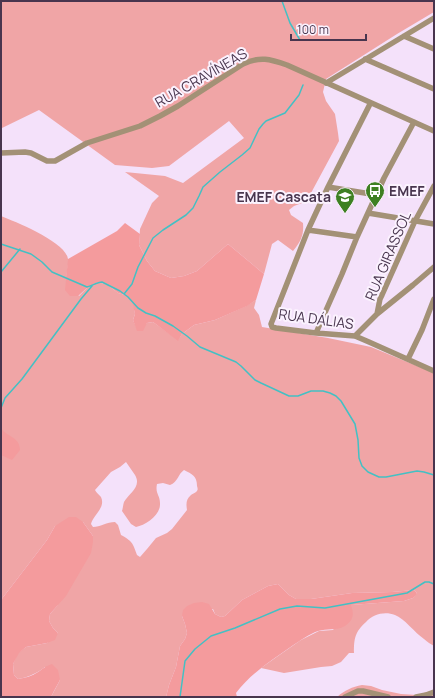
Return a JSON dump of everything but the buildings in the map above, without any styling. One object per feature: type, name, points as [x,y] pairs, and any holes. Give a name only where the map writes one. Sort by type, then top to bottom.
[{"type":"street","points":[[326,83],[434,18]]},
{"type":"street","points":[[404,36],[434,50]]},
{"type":"street","name":"RUA CRAVÍNEAS","points":[[1,153],[25,152],[31,153],[47,161],[55,161],[86,143],[149,122],[178,106],[243,64],[259,59],[274,60],[370,104],[434,131]]},
{"type":"street","points":[[366,59],[434,89]]},
{"type":"street","points":[[357,237],[308,230],[370,104]]},
{"type":"street","points":[[316,333],[384,178],[414,122]]},
{"type":"street","name":"RUA GIRASSOL","points":[[377,314],[380,299],[415,221],[434,186]]},
{"type":"street","points":[[328,187],[377,195]]},
{"type":"street","points":[[368,213],[434,224]]},
{"type":"street","name":"RUA DÁLIAS","points":[[308,230],[274,315],[271,324],[272,327],[316,333],[355,336],[434,371]]},
{"type":"street","points":[[355,336],[377,314],[434,267]]},
{"type":"street","points":[[408,359],[422,330],[434,299]]},
{"type":"street","points":[[345,697],[358,691],[388,697]]},
{"type":"street","points":[[416,697],[426,696],[434,692]]},
{"type":"shaded area","points":[[1,1],[434,1],[434,12],[326,79],[323,92],[326,101],[335,114],[339,141],[311,193],[302,203],[289,210],[291,215],[303,223],[301,238],[293,251],[278,240],[272,244],[264,274],[228,244],[197,271],[184,276],[171,278],[155,271],[147,261],[139,245],[140,229],[152,203],[159,196],[125,172],[165,176],[183,183],[244,138],[229,121],[169,166],[152,168],[115,165],[39,110],[2,128]]},
{"type":"shaded area","points":[[1,216],[39,233],[59,246],[68,259],[68,280],[79,296],[87,288],[98,282],[108,285],[118,293],[125,295],[133,301],[135,314],[133,320],[138,331],[147,323],[153,322],[178,340],[182,334],[194,325],[215,320],[256,300],[254,308],[259,315],[262,327],[371,347],[434,373],[434,646],[406,622],[391,614],[383,613],[369,619],[359,629],[354,643],[354,653],[349,653],[341,662],[332,666],[284,673],[261,668],[301,640],[319,631],[333,630],[351,605],[404,601],[413,598],[417,593],[414,590],[352,593],[311,599],[296,599],[289,595],[278,584],[268,586],[242,600],[225,616],[221,617],[215,614],[213,609],[182,616],[187,633],[180,646],[176,667],[166,697],[51,697],[60,680],[45,667],[33,674],[18,679],[14,675],[13,664],[18,653],[26,647],[47,643],[58,633],[49,621],[50,614],[57,606],[93,536],[83,522],[55,526],[47,540],[1,600]],"holes":[[[126,462],[135,475],[137,483],[134,490],[124,502],[122,511],[131,524],[136,527],[148,522],[158,512],[160,503],[157,484],[173,484],[184,470],[192,474],[196,480],[198,488],[197,491],[187,500],[187,510],[172,529],[156,538],[140,557],[137,555],[132,543],[121,535],[118,525],[115,522],[96,527],[93,527],[91,524],[102,505],[101,497],[95,490],[111,472]]]},
{"type":"shaded area","points":[[125,223],[140,234],[139,245],[147,261],[155,271],[171,278],[184,276],[197,271],[228,244],[264,274],[256,300],[247,306],[215,320],[194,325],[182,334],[178,341],[153,322],[147,323],[143,331],[137,331],[133,320],[135,314],[132,301],[108,285],[98,282],[87,288],[78,296],[70,296],[65,290],[68,259],[117,231]]},
{"type":"shaded area","points":[[1,428],[18,442],[20,450],[12,460],[1,455]]},
{"type":"shaded area","points":[[69,517],[76,517],[83,522],[93,536],[91,553],[66,596],[50,614],[49,621],[58,633],[55,640],[26,647],[19,653],[13,664],[14,675],[18,679],[33,675],[52,664],[58,670],[60,680],[51,697],[1,697],[1,600],[47,540],[55,526]]},
{"type":"shaded area","points":[[278,584],[289,595],[296,599],[311,599],[352,593],[414,590],[417,593],[413,598],[404,601],[351,605],[353,611],[352,619],[348,624],[342,628],[315,632],[292,646],[248,680],[236,693],[237,697],[166,697],[176,667],[180,646],[187,633],[182,616],[183,610],[187,606],[194,603],[202,602],[209,604],[215,614],[221,617],[225,616],[242,600],[268,586]]},
{"type":"shaded area","points":[[362,685],[401,694],[417,695],[434,690],[434,697],[337,697],[349,689]]},
{"type":"waterway","points":[[282,1],[290,23],[300,40]]},
{"type":"waterway","points":[[124,294],[132,284],[138,267],[153,238],[186,215],[193,208],[203,187],[250,148],[259,129],[266,121],[285,113],[299,95],[303,85]]},
{"type":"waterway","points":[[1,244],[31,254],[52,272],[87,287],[102,282],[120,291],[138,308],[173,326],[200,347],[236,362],[255,380],[289,396],[298,396],[311,391],[323,391],[336,396],[341,401],[355,424],[359,458],[362,466],[368,472],[379,477],[417,471],[434,475]]},
{"type":"waterway","points":[[1,272],[20,249]]},
{"type":"waterway","points":[[1,419],[1,408],[5,398],[22,379],[92,286]]},
{"type":"waterway","points":[[180,697],[185,661],[195,649],[211,636],[235,628],[280,609],[297,606],[325,608],[407,593],[425,582],[434,584]]},
{"type":"place","name":"EMEF","points":[[375,208]]},
{"type":"place","name":"EMEF Cascata","points":[[345,214]]}]
